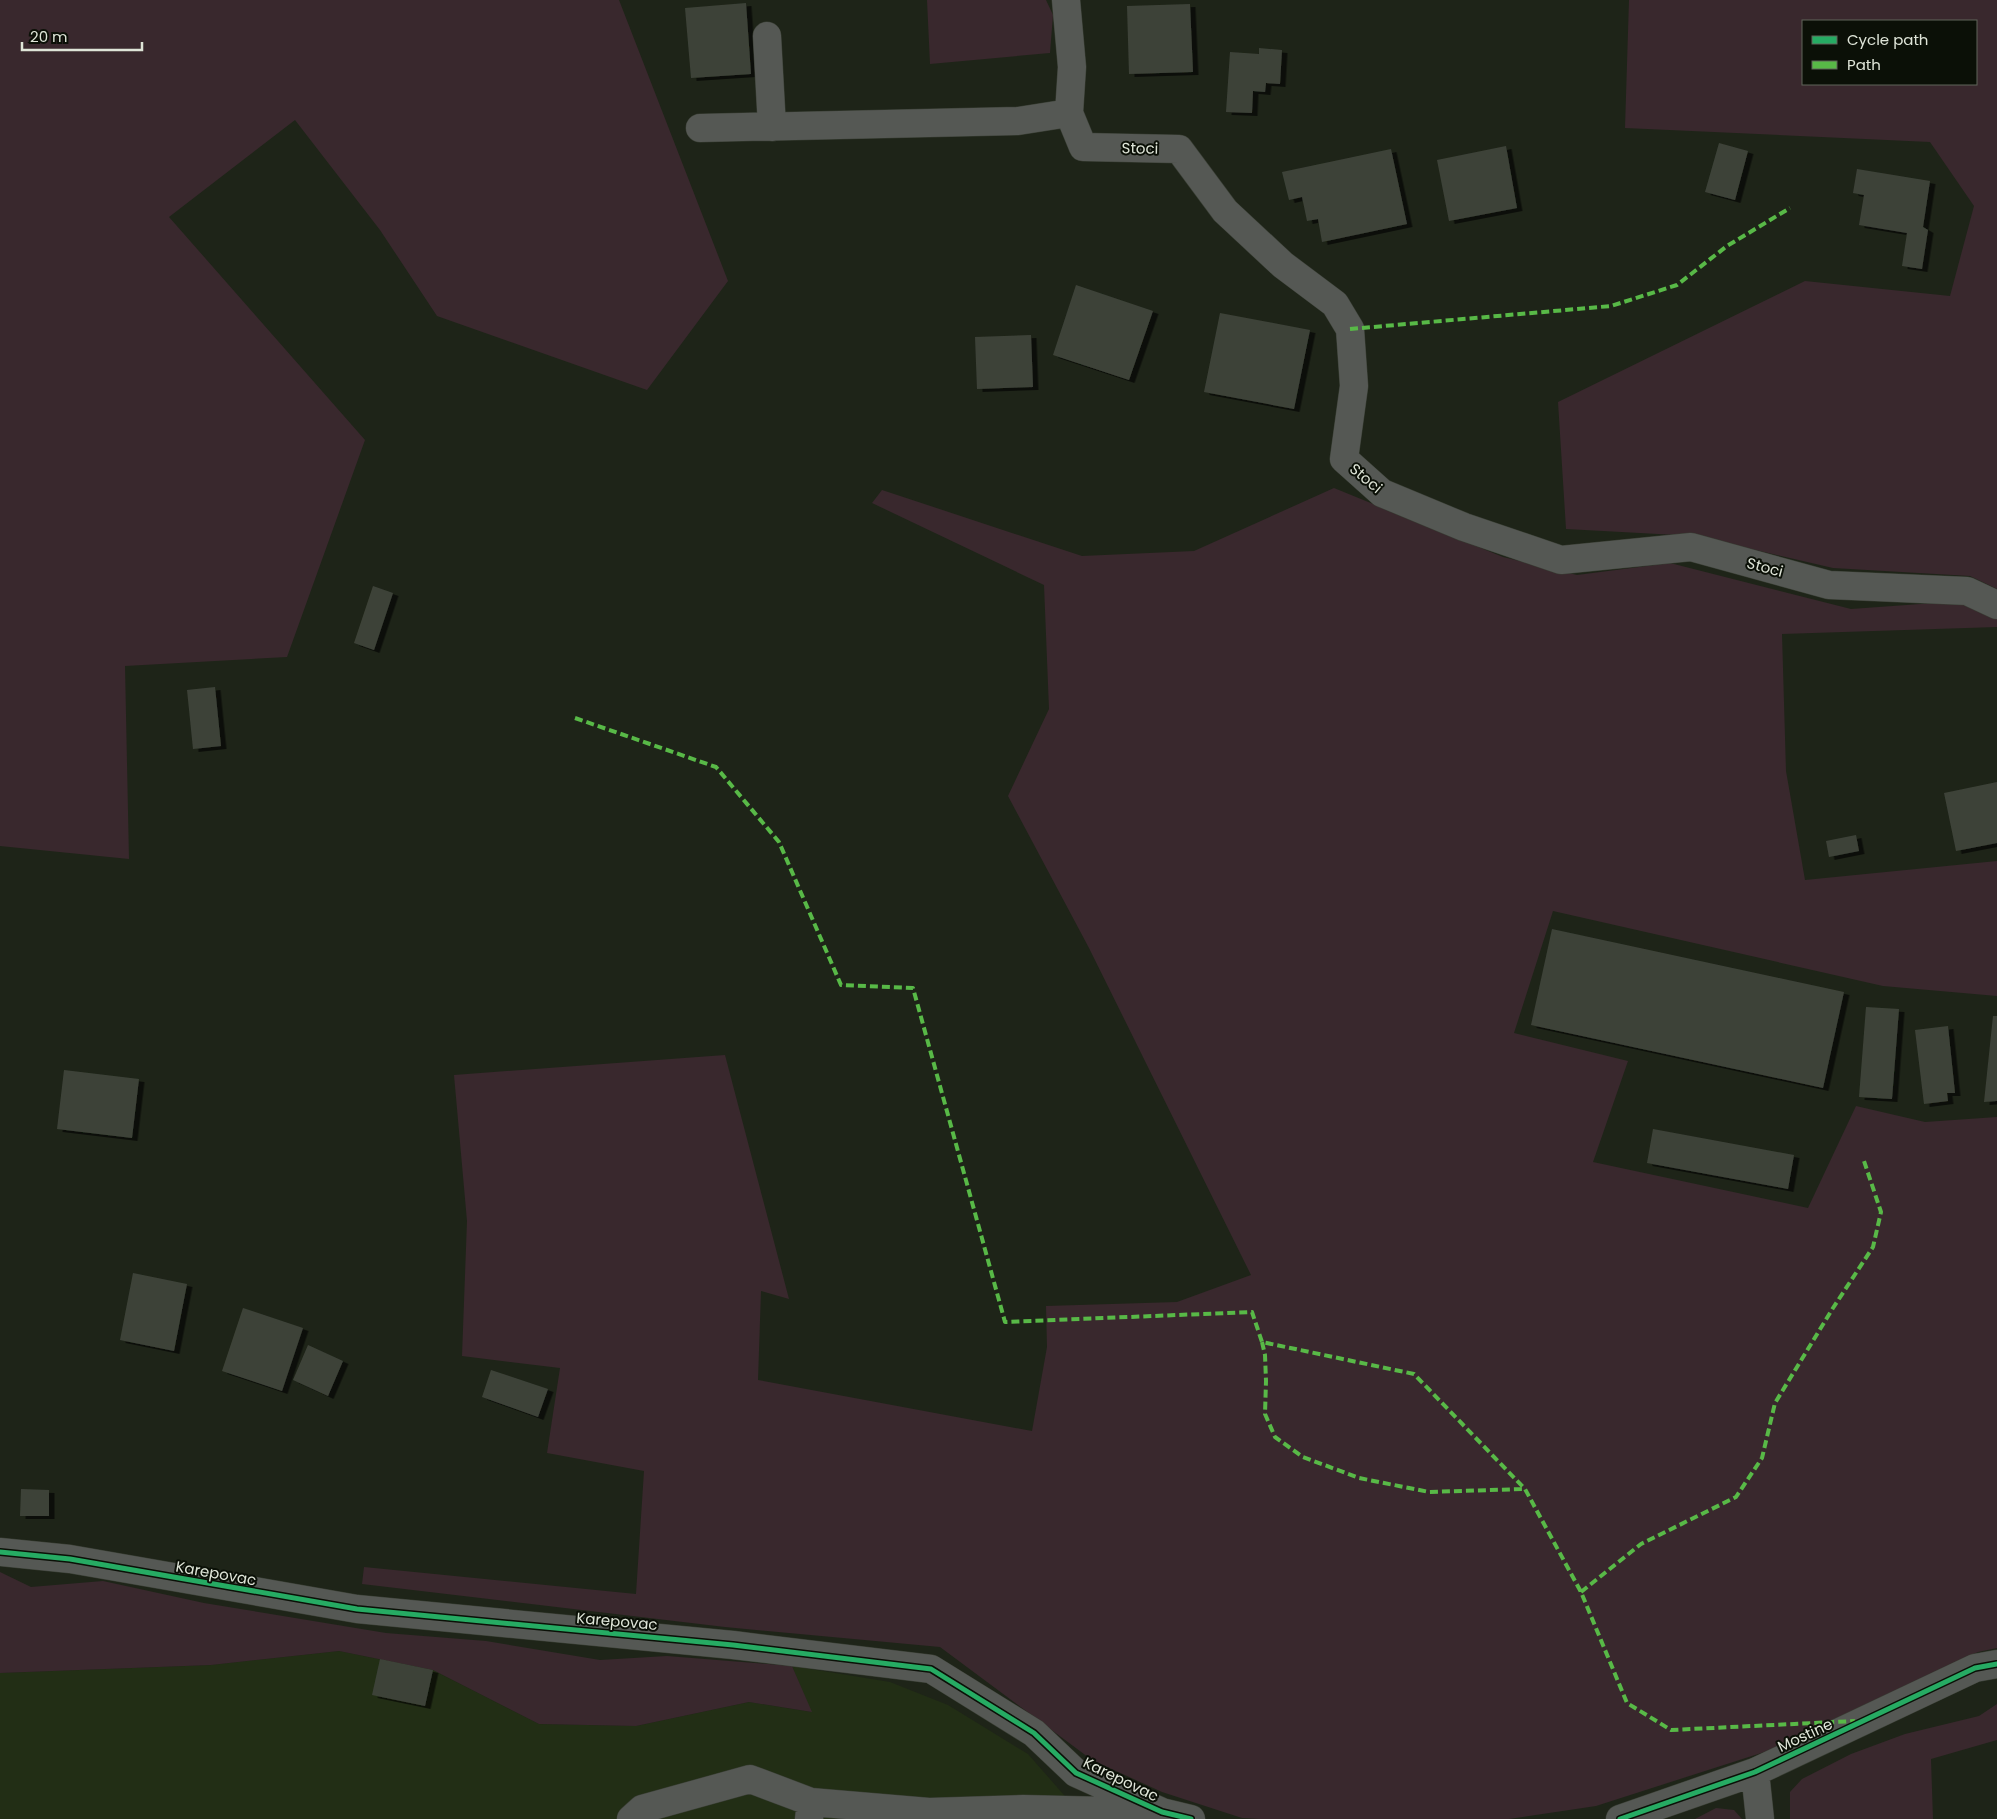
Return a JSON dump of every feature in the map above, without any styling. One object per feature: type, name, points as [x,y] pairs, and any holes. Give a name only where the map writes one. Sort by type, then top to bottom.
[{"type":"street","name":"Stoci","points":[[1066,0],[1072,67],[1069,113],[1083,147],[1179,149],[1224,211],[1283,265],[1334,304],[1350,330],[1354,386],[1344,459],[1382,494],[1464,527],[1561,560],[1691,547],[1829,585],[1967,591],[1997,605]]},
{"type":"street","points":[[767,36],[772,127]]},
{"type":"street","points":[[700,128],[1018,121],[1069,113]]},
{"type":"street","name":"Karepovac","points":[[0,1552],[70,1559],[357,1609],[733,1645],[931,1669],[1034,1733],[1076,1772],[1162,1812],[1191,1819]]},
{"type":"street","name":"Mostine","points":[[1620,1819],[1755,1772],[1975,1668],[1997,1664]]},
{"type":"street","points":[[1755,1772],[1760,1819]]},
{"type":"street","points":[[631,1819],[642,1809],[750,1779],[810,1810],[929,1812],[1023,1809],[1162,1812]]},
{"type":"shaded area","points":[[0,0],[619,0],[728,281],[647,390],[437,316],[380,230],[295,120],[169,217],[365,440],[287,657],[125,666],[129,859],[0,846]]},
{"type":"shaded area","points":[[927,0],[1046,0],[1053,15],[1050,53],[930,64]]},
{"type":"shaded area","points":[[1629,0],[1997,0],[1997,589],[1970,576],[1833,568],[1695,536],[1566,529],[1558,402],[1805,281],[1950,296],[1974,206],[1930,142],[1625,128]]},
{"type":"shaded area","points":[[1334,488],[1503,557],[1577,575],[1670,563],[1851,609],[1962,601],[1997,619],[1997,627],[1782,634],[1786,771],[1805,880],[1997,861],[1997,996],[1883,986],[1553,911],[1514,1033],[1628,1061],[1593,1162],[1808,1208],[1856,1106],[1925,1122],[1997,1117],[1997,1648],[1978,1652],[1865,1705],[1789,1744],[1596,1806],[1509,1819],[1260,1819],[1242,1818],[1162,1792],[1092,1760],[940,1647],[725,1627],[362,1584],[364,1567],[636,1594],[644,1471],[547,1453],[560,1368],[462,1356],[467,1221],[454,1075],[725,1055],[789,1299],[761,1291],[758,1380],[1032,1431],[1047,1347],[1046,1306],[1177,1302],[1251,1275],[1089,948],[1008,796],[1049,709],[1044,585],[872,503],[882,490],[1082,556],[1194,551]]},
{"type":"shaded area","points":[[0,1572],[31,1587],[103,1581],[204,1603],[386,1633],[486,1641],[600,1660],[667,1656],[792,1666],[812,1712],[749,1702],[636,1726],[539,1724],[433,1670],[339,1651],[211,1665],[0,1673]]},
{"type":"shaded area","points":[[339,1651],[433,1670],[539,1724],[636,1726],[749,1702],[811,1712],[792,1666],[890,1682],[948,1705],[1028,1754],[1085,1819],[0,1819],[0,1673],[211,1665]]},
{"type":"shaded area","points":[[1997,1704],[1997,1740],[1931,1759],[1933,1819],[1790,1819],[1790,1792],[1802,1779],[1851,1754],[1905,1734],[1979,1716]]},
{"type":"shaded area","points":[[1716,1808],[1734,1810],[1742,1819],[1695,1819]]},
{"type":"building","points":[[746,3],[751,74],[691,78],[685,8]]},
{"type":"building","points":[[1190,4],[1193,72],[1129,74],[1127,6]]},
{"type":"building","points":[[1259,48],[1282,50],[1280,84],[1266,83],[1265,92],[1253,91],[1252,113],[1226,112],[1230,52],[1259,54]]},
{"type":"building","points":[[1719,143],[1748,151],[1735,200],[1705,192]]},
{"type":"building","points":[[1506,146],[1517,208],[1449,221],[1437,160]]},
{"type":"building","points":[[1391,149],[1407,224],[1322,242],[1318,219],[1307,221],[1302,197],[1289,200],[1282,172]]},
{"type":"building","points":[[1857,169],[1930,181],[1923,227],[1928,230],[1922,269],[1902,266],[1907,233],[1859,225],[1864,195],[1853,193]]},
{"type":"building","points":[[1076,285],[1153,311],[1129,380],[1053,355]]},
{"type":"building","points":[[1220,313],[1310,330],[1294,409],[1204,392]]},
{"type":"building","points":[[1031,335],[1033,387],[977,389],[975,337]]},
{"type":"building","points":[[373,586],[393,593],[374,650],[354,643]]},
{"type":"building","points":[[215,687],[221,746],[193,749],[187,690]]},
{"type":"building","points":[[1997,782],[1997,843],[1956,851],[1944,793]]},
{"type":"building","points":[[1856,835],[1859,851],[1829,857],[1826,841]]},
{"type":"building","points":[[1552,929],[1844,992],[1823,1088],[1531,1025]]},
{"type":"building","points":[[1866,1007],[1899,1009],[1892,1099],[1859,1097]]},
{"type":"building","points":[[1993,1016],[1997,1016],[1997,1101],[1984,1102]]},
{"type":"building","points":[[1948,1026],[1955,1093],[1947,1093],[1948,1101],[1924,1104],[1915,1030]]},
{"type":"building","points":[[64,1070],[139,1079],[132,1138],[57,1129]]},
{"type":"building","points":[[1653,1129],[1794,1155],[1788,1189],[1647,1163]]},
{"type":"building","points":[[133,1273],[187,1284],[174,1351],[120,1340]]},
{"type":"building","points":[[243,1308],[303,1328],[282,1391],[222,1371]]},
{"type":"building","points":[[308,1345],[343,1361],[328,1396],[293,1380]]},
{"type":"building","points":[[491,1370],[548,1389],[538,1417],[482,1397]]},
{"type":"building","points":[[21,1489],[49,1490],[49,1516],[20,1516]]},
{"type":"building","points":[[380,1659],[433,1670],[425,1706],[372,1695]]},
{"type":"marked path","points":[[1350,329],[1611,306],[1677,285],[1727,246],[1790,208]]},
{"type":"marked path","points":[[575,718],[716,767],[779,842],[841,985],[913,988],[1005,1322],[1252,1312],[1262,1342],[1414,1374],[1525,1489],[1581,1592],[1627,1703],[1671,1730],[1855,1721]]},
{"type":"marked path","points":[[1581,1592],[1641,1544],[1736,1497],[1762,1458],[1775,1403],[1873,1247],[1881,1212],[1863,1158]]},
{"type":"marked path","points":[[1262,1342],[1265,1355],[1265,1414],[1275,1437],[1303,1457],[1359,1478],[1429,1492],[1525,1489]]},
{"type":"cycle path","points":[[0,1552],[70,1559],[357,1609],[733,1645],[931,1669],[1034,1733],[1076,1773],[1162,1812],[1191,1819]]},
{"type":"cycle path","points":[[1620,1819],[1755,1772],[1975,1668],[1997,1664]]}]
